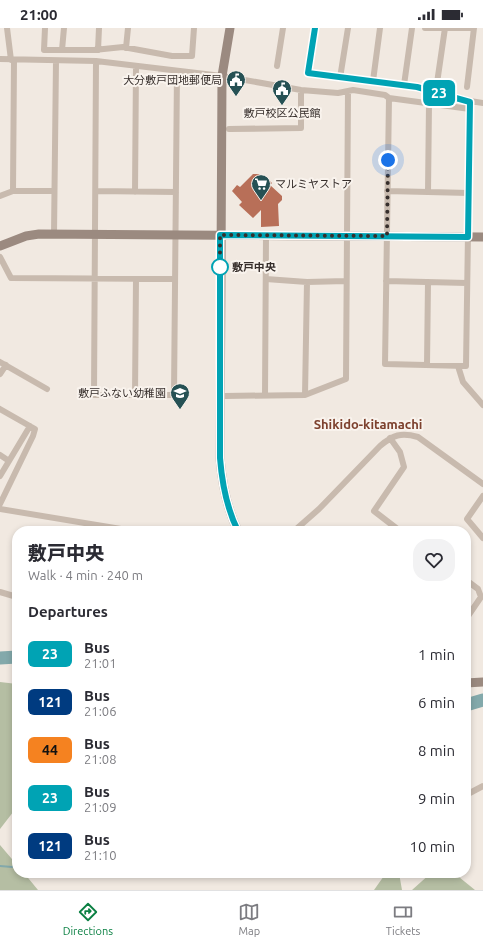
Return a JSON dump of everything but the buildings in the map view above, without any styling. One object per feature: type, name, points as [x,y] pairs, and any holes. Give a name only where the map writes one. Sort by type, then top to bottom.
[{"type":"street","points":[[7,28],[13,60],[13,191]]},
{"type":"street","points":[[45,28],[44,50],[98,50],[123,47],[172,56],[192,56],[194,28]]},
{"type":"street","points":[[62,50],[64,28]]},
{"type":"street","points":[[98,50],[99,28]]},
{"type":"street","points":[[126,48],[128,28]]},
{"type":"street","points":[[230,28],[222,76],[220,458],[221,479],[236,526]]},
{"type":"street","points":[[277,66],[283,28]]},
{"type":"street","points":[[315,28],[308,73],[404,85],[470,102],[483,103]]},
{"type":"street","points":[[340,78],[348,28]]},
{"type":"street","points":[[373,81],[380,28]]},
{"type":"street","points":[[404,85],[412,28]]},
{"type":"street","points":[[426,28],[474,28],[467,87]]},
{"type":"street","points":[[437,83],[445,28]]},
{"type":"street","points":[[0,59],[96,61],[222,76],[301,90],[338,94],[353,90],[385,95],[388,98],[470,109]]},
{"type":"street","points":[[54,234],[56,61]]},
{"type":"street","points":[[96,61],[94,395],[174,395],[177,71]]},
{"type":"street","points":[[135,192],[136,66]]},
{"type":"street","points":[[229,129],[301,128],[301,90]]},
{"type":"street","points":[[224,396],[305,395],[346,379],[348,91]]},
{"type":"street","points":[[388,98],[385,364],[466,366],[470,102]]},
{"type":"street","points":[[428,104],[428,192]]},
{"type":"street","points":[[0,196],[13,191],[54,191]]},
{"type":"street","points":[[96,191],[176,192]]},
{"type":"street","points":[[387,191],[468,193]]},
{"type":"street","points":[[0,246],[26,236],[54,234],[483,237]]},
{"type":"street","points":[[265,395],[266,236]]},
{"type":"street","points":[[0,257],[11,278],[175,280]]},
{"type":"street","points":[[135,395],[136,279]]},
{"type":"street","points":[[266,279],[306,282],[346,281]]},
{"type":"street","points":[[386,281],[467,283]]},
{"type":"street","points":[[305,395],[306,282]]},
{"type":"street","points":[[427,365],[428,282]]},
{"type":"street","points":[[0,374],[3,363],[47,389]]},
{"type":"street","points":[[458,366],[463,382],[483,405]]},
{"type":"street","points":[[0,408],[35,429],[0,504]]},
{"type":"street","points":[[0,476],[30,426]]},
{"type":"street","points":[[300,526],[314,514],[361,464],[390,438],[398,434],[408,434],[418,437],[483,484]]},
{"type":"street","points":[[390,438],[400,452],[404,467],[374,511],[394,526]]},
{"type":"street","points":[[0,455],[9,461]]},
{"type":"street","points":[[483,496],[467,519],[483,538]]},
{"type":"street","points":[[0,509],[103,526]]},
{"type":"street","points":[[471,584],[478,589],[481,597],[471,612]]},
{"type":"street","points":[[0,592],[12,596]]},
{"type":"street","points":[[471,683],[483,682]]},
{"type":"street","points":[[471,792],[483,786]]},
{"type":"green space","points":[[0,682],[12,683],[12,813],[0,829]]},
{"type":"green space","points":[[0,845],[12,859],[12,878],[28,878],[38,890],[0,890]]},
{"type":"green space","points":[[382,878],[400,878],[402,890],[374,890]]},
{"type":"green space","points":[[425,878],[460,878],[475,890],[412,890]]},
{"type":"waterway","points":[[0,658],[12,657]]},
{"type":"waterway","points":[[471,704],[483,700]]},
{"type":"waterway","points":[[0,866],[12,867]]},
{"type":"bus line","name":"23","points":[[236,526],[221,479],[220,235],[468,237],[470,102],[417,87],[308,73],[315,28]]},
{"type":"place","name":"大分敷戸団地郵便局","points":[[236,97]]},
{"type":"place","name":"敷戸校区公民館","points":[[282,106]]},
{"type":"place","name":"マルミヤストア","points":[[261,201]]},
{"type":"place","name":"敷戸中央","points":[[220,267]]},
{"type":"place","name":"敷戸ふない幼稚園","points":[[180,410]]},
{"type":"district","name":"Shikido-kitamachi","points":[[368,424]]},
{"type":"route","points":[[220,267],[220,235],[387,236],[388,160]]}]
